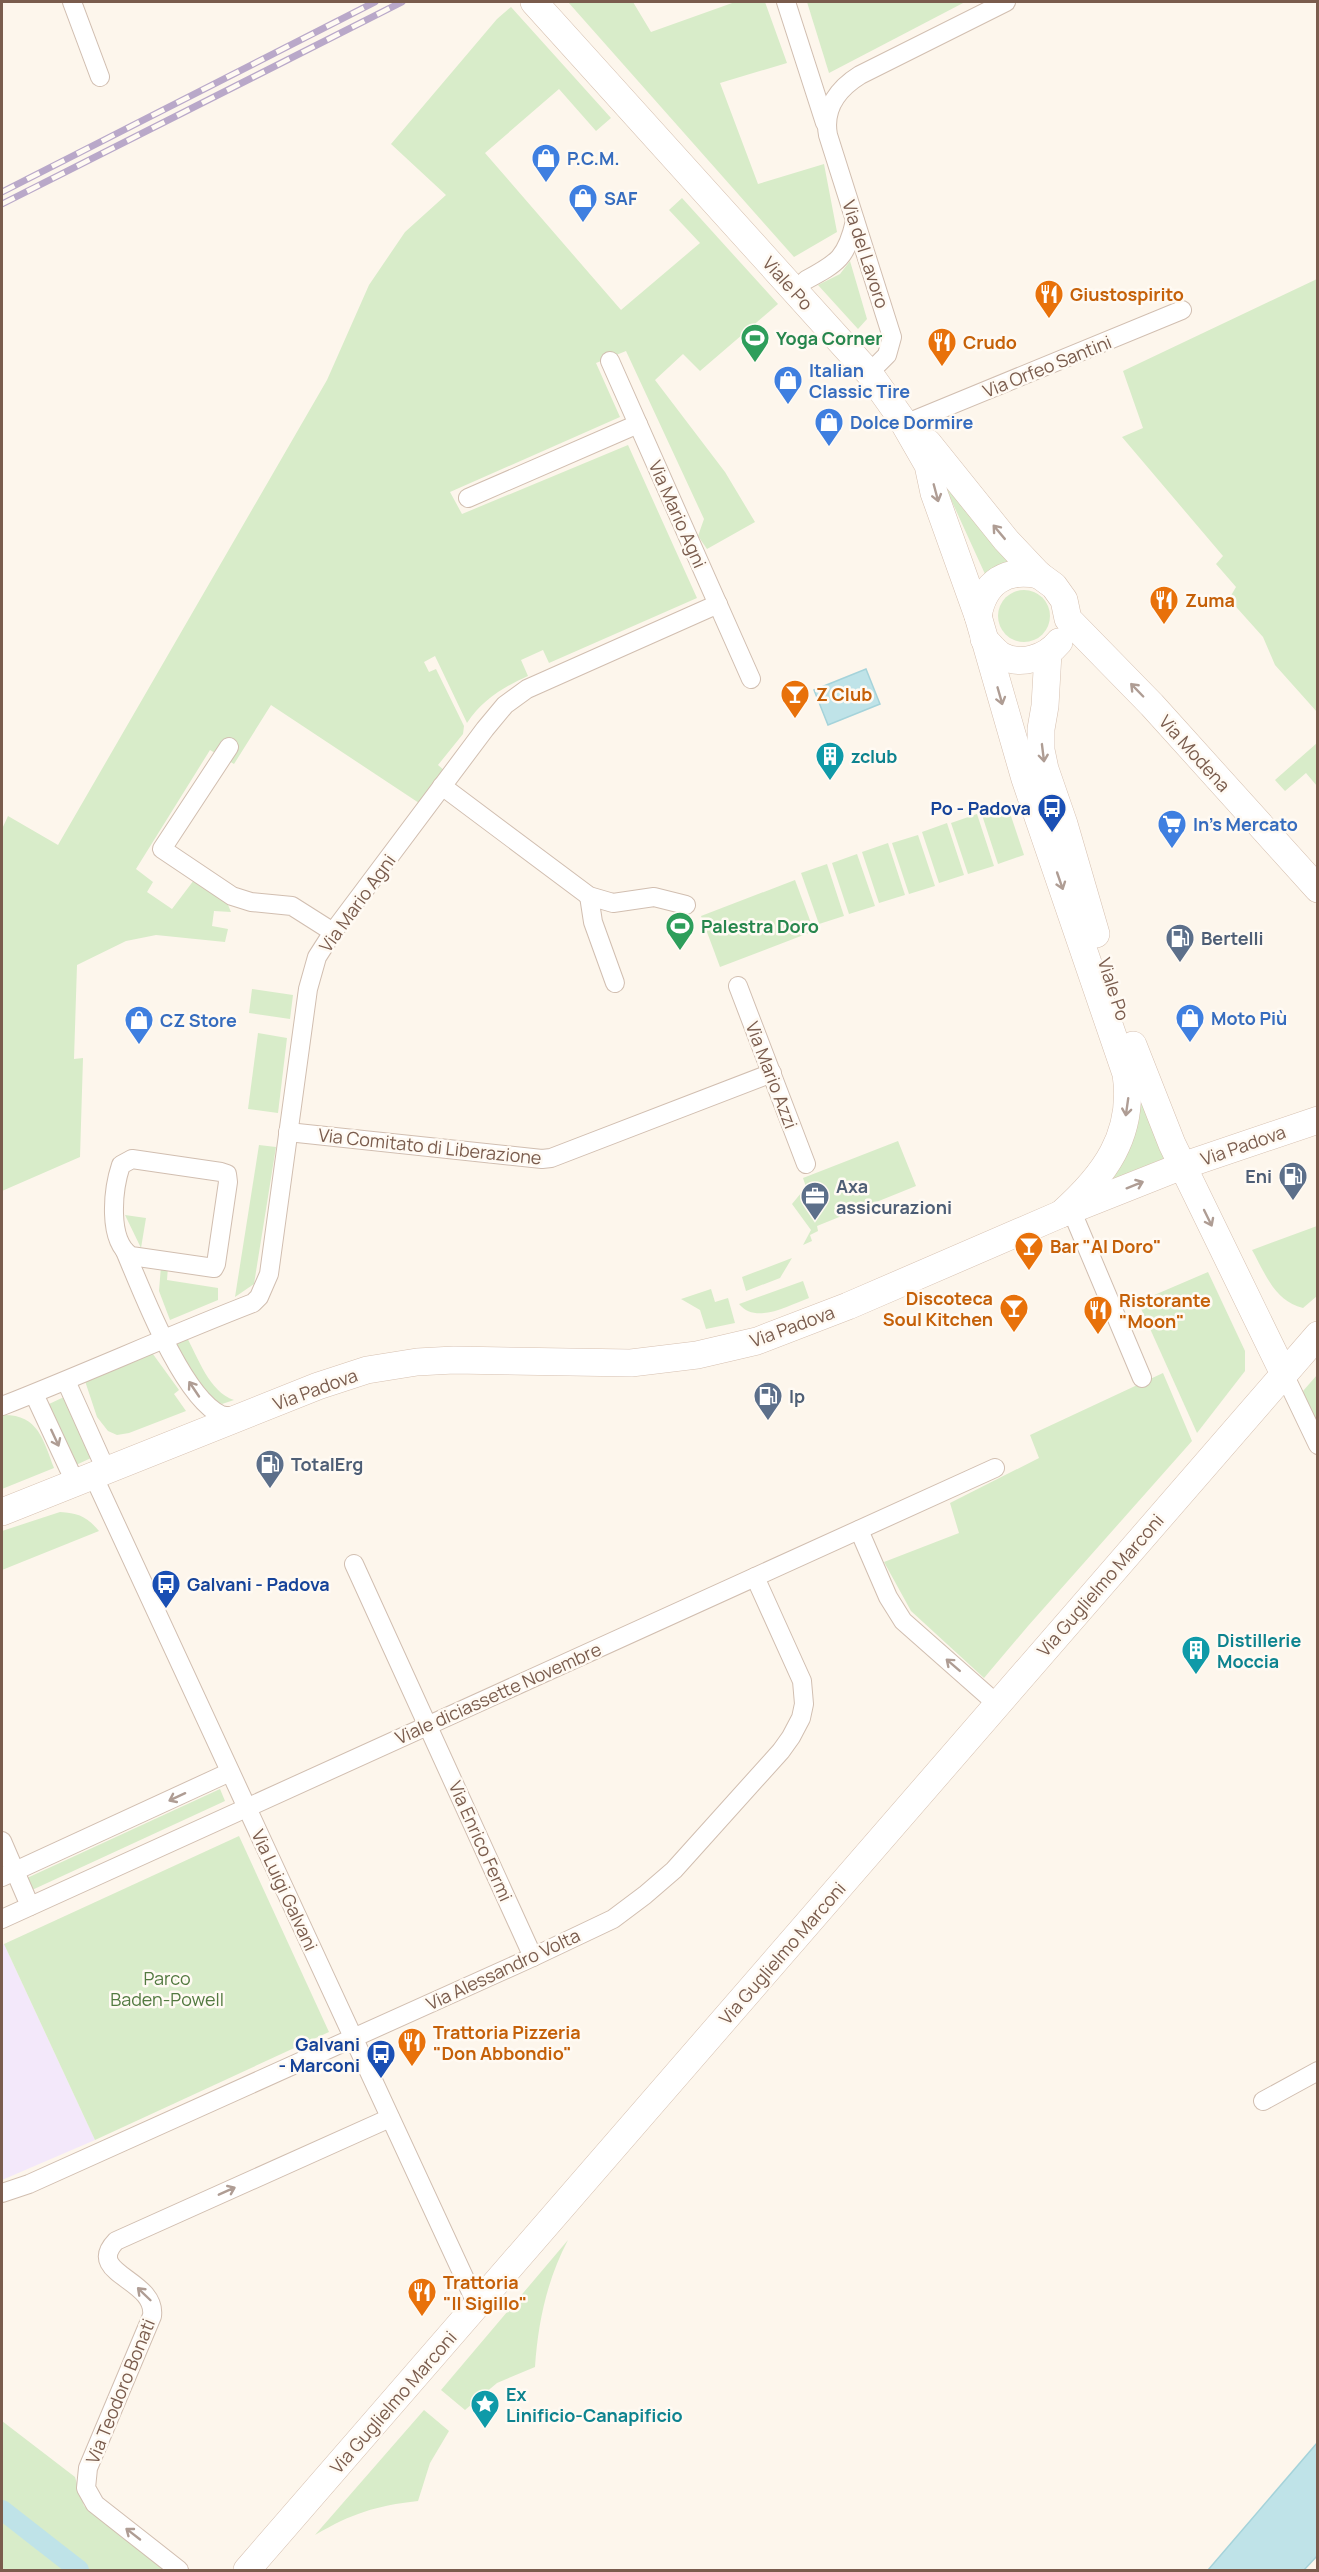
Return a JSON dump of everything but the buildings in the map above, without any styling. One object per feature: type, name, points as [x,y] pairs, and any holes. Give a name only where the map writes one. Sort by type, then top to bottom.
[{"type":"main road","name":"Viale Po","points":[[534,2],[874,380],[928,465],[934,493],[981,628],[1025,779],[1122,1061],[1127,1086],[1127,1109],[1115,1149],[1102,1173],[1067,1210]]},
{"type":"main road","name":"Via Modena","points":[[874,380],[912,421],[961,487],[1006,540],[1317,890]]},
{"type":"main road","points":[[1013,573],[1056,595],[1057,645],[1048,653],[1026,661],[1002,656],[981,628],[981,601],[988,588],[999,579],[1013,573]]},
{"type":"main road","name":"Viale Po","points":[[1048,653],[1045,706],[1041,729],[1045,769],[1133,1046],[1161,1120],[1182,1166],[1284,1374]]},
{"type":"main road","name":"Via Padova","points":[[2,1512],[350,1375],[417,1362],[453,1360],[631,1363],[727,1349],[795,1327],[1067,1210],[1182,1166],[1317,1120]]},
{"type":"main road","name":"Via Guglielmo Marconi","points":[[246,2571],[1317,1335]]},
{"type":"street","points":[[72,2],[100,77]]},
{"type":"street","name":"Via del Lavoro","points":[[786,2],[892,337],[887,355],[874,380]]},
{"type":"street","points":[[827,128],[828,113],[833,100],[852,80],[1006,2]]},
{"type":"street","points":[[806,280],[832,266],[850,244],[855,219]]},
{"type":"street","name":"Via Orfeo Santini","points":[[912,421],[1182,310]]},
{"type":"street","name":"Via Mario Agni","points":[[610,361],[751,679]]},
{"type":"street","points":[[468,498],[638,424]]},
{"type":"street","name":"Via Mario Agni","points":[[162,1338],[253,1303],[259,1297],[269,1274],[308,989],[317,957],[333,932],[485,729],[519,693],[718,604]]},
{"type":"street","points":[[229,747],[162,849],[232,896],[251,902],[292,906],[333,932]]},
{"type":"street","points":[[442,786],[588,896],[613,903],[654,897],[686,905]]},
{"type":"street","points":[[588,896],[593,922],[615,983]]},
{"type":"street","name":"Via Mario Azzi","points":[[738,986],[806,1164]]},
{"type":"street","name":"Via Comitato di Liberazione","points":[[288,1132],[542,1159],[551,1158],[772,1073]]},
{"type":"street","points":[[125,1251],[131,1256],[214,1268],[225,1202],[227,1174],[132,1159],[124,1162],[119,1170],[113,1218],[125,1251],[162,1338],[203,1402],[224,1416],[241,1416]]},
{"type":"street","points":[[1067,1210],[1142,1378]]},
{"type":"street","points":[[2,1406],[66,1381],[162,1338]]},
{"type":"street","points":[[1284,1374],[1317,1445]]},
{"type":"street","points":[[66,1381],[91,1476]]},
{"type":"street","points":[[34,1394],[91,1476]]},
{"type":"street","name":"Viale diciassette Novembre","points":[[2,1919],[995,1468]]},
{"type":"street","name":"Via Luigi Galvani","points":[[91,1476],[477,2305]]},
{"type":"street","points":[[859,1530],[888,1597],[903,1621],[997,1704]]},
{"type":"street","name":"Via Enrico Fermi","points":[[354,1564],[429,1724],[533,1957]]},
{"type":"street","name":"Via Alessandro Volta","points":[[2,2193],[29,2184],[533,1957],[613,1918],[645,1895],[674,1870],[791,1737],[801,1718],[805,1692],[802,1681],[755,1577]]},
{"type":"street","points":[[8,1874],[230,1772]]},
{"type":"street","points":[[2,1841],[8,1874],[30,1906]]},
{"type":"street","points":[[1263,2101],[1317,2071]]},
{"type":"street","name":"Via Teodoro Bonati","points":[[179,2571],[95,2504],[86,2488],[87,2468],[152,2316],[153,2307],[146,2294],[111,2266],[106,2259],[107,2253],[116,2241],[390,2118]]},
{"type":"shaded area","points":[[4,1944],[95,2140],[2,2180],[2,1946]]},
{"type":"green space","points":[[568,2],[633,2],[651,32],[735,2],[765,2],[787,63],[720,83],[758,184],[824,164],[837,232],[794,257]]},
{"type":"green space","points":[[807,2],[965,2],[829,73]]},
{"type":"green space","points":[[511,7],[611,118],[596,131],[559,89],[485,153],[621,310],[700,243],[669,210],[682,198],[778,304],[700,371],[683,354],[655,380],[725,472],[755,522],[707,549],[698,536],[704,519],[626,351],[596,363],[620,417],[450,492],[462,514],[628,445],[697,598],[549,663],[543,650],[521,660],[528,676],[494,695],[467,723],[435,656],[424,662],[429,672],[436,669],[464,726],[463,734],[438,765],[445,771],[419,803],[271,705],[234,764],[210,750],[136,869],[153,882],[147,892],[172,909],[194,880],[226,900],[231,912],[214,911],[212,926],[228,929],[225,942],[156,935],[126,941],[77,965],[74,1059],[83,1058],[80,1157],[2,1191],[2,829],[8,816],[58,845],[327,380],[369,285],[405,232],[446,195],[391,144],[497,19]]},
{"type":"green space","points":[[850,261],[867,319],[858,329],[818,285],[840,274]]},
{"type":"green space","points":[[1317,279],[1317,712],[1275,665],[1263,637],[1229,599],[1236,587],[1216,564],[1223,556],[1122,437],[1143,428],[1123,371]]},
{"type":"green space","points":[[943,482],[1011,565],[997,566],[985,574]]},
{"type":"green space","points":[[1019,590],[1029,590],[1043,597],[1050,616],[1043,635],[1029,642],[1019,642],[1009,638],[1002,631],[998,621],[998,611],[1002,601],[1009,594]]},
{"type":"green space","points":[[1317,743],[1317,786],[1306,773],[1285,791],[1275,780]]},
{"type":"green space","points":[[1007,804],[1024,855],[998,864],[981,812]]},
{"type":"green space","points":[[977,814],[994,866],[968,874],[951,823]]},
{"type":"green space","points":[[947,823],[964,875],[939,883],[922,832]]},
{"type":"green space","points":[[918,835],[935,886],[909,894],[892,843]]},
{"type":"green space","points":[[888,843],[905,895],[879,903],[862,852]]},
{"type":"green space","points":[[857,854],[875,906],[849,914],[832,863]]},
{"type":"green space","points":[[827,864],[844,916],[819,924],[801,873]]},
{"type":"green space","points":[[795,880],[814,931],[720,967],[701,916]]},
{"type":"green space","points":[[252,989],[293,995],[290,1019],[249,1013]]},
{"type":"green space","points":[[258,1033],[287,1038],[278,1113],[248,1109]]},
{"type":"green space","points":[[1136,1077],[1165,1158],[1096,1186]]},
{"type":"green space","points":[[898,1141],[916,1186],[817,1226],[818,1231],[810,1235],[812,1241],[803,1245],[811,1230],[792,1204],[806,1187],[803,1178]]},
{"type":"green space","points":[[259,1145],[276,1147],[254,1284],[235,1297]]},
{"type":"green space","points":[[125,1215],[146,1218],[141,1248]]},
{"type":"green space","points":[[1317,1226],[1317,1296],[1303,1308],[1278,1293],[1252,1250]]},
{"type":"green space","points":[[792,1258],[780,1278],[746,1291],[742,1277]]},
{"type":"green space","points":[[161,1266],[168,1267],[167,1280],[218,1288],[218,1300],[170,1320],[159,1291]]},
{"type":"green space","points":[[1208,1272],[1245,1351],[1245,1371],[1197,1433],[1138,1302]]},
{"type":"green space","points":[[803,1281],[809,1298],[783,1309],[754,1313],[739,1304]]},
{"type":"green space","points":[[711,1289],[715,1302],[728,1298],[735,1323],[706,1329],[700,1310],[681,1299]]},
{"type":"green space","points":[[186,1336],[211,1382],[225,1396],[234,1400],[222,1404],[209,1398],[170,1341]]},
{"type":"green space","points":[[150,1350],[179,1390],[174,1394],[186,1411],[129,1433],[117,1435],[108,1431],[97,1417],[84,1378]]},
{"type":"green space","points":[[1163,1373],[1192,1441],[984,1678],[911,1611],[884,1562],[959,1533],[950,1503],[1039,1458],[1030,1435]]},
{"type":"green space","points":[[1317,1375],[1317,1421],[1303,1391]]},
{"type":"green space","points":[[64,1397],[91,1458],[76,1465],[49,1404]]},
{"type":"green space","points":[[2,1415],[24,1419],[37,1430],[54,1468],[2,1489]]},
{"type":"green space","points":[[60,1512],[82,1517],[91,1522],[99,1531],[2,1570],[2,1531]]},
{"type":"green space","points":[[220,1789],[225,1801],[32,1890],[27,1878]]},
{"type":"green space","name":"Parco Baden-Powell","points":[[239,1836],[329,2032],[95,2140],[4,1944]]},
{"type":"green space","points":[[568,2240],[549,2286],[538,2334],[535,2367],[497,2383],[465,2410],[441,2390]]},
{"type":"green space","points":[[424,2410],[449,2431],[430,2463],[418,2501],[389,2505],[365,2512],[341,2521],[315,2535]]},
{"type":"green space","points":[[2,2421],[75,2477],[84,2506],[167,2570],[2,2570]]},
{"type":"water","points":[[866,669],[880,704],[828,725],[814,690]]},
{"type":"water","points":[[1317,2443],[1318,2555],[1304,2570],[1208,2570]]},
{"type":"waterway","points":[[2,2510],[79,2570]]},
{"type":"railway","points":[[2,192],[375,2]]},
{"type":"railway","points":[[2,204],[402,2]]},
{"type":"place","name":"P.C.M.","points":[[546,184]]},
{"type":"place","name":"SAF","points":[[583,224]]},
{"type":"place","name":"Giustospirito","points":[[1049,320]]},
{"type":"place","name":"Yoga Corner","points":[[755,364]]},
{"type":"place","name":"Crudo","points":[[942,368]]},
{"type":"place","name":"Italian Classic Tire","points":[[788,406]]},
{"type":"place","name":"Dolce Dormire","points":[[829,448]]},
{"type":"place","name":"Zuma","points":[[1164,626]]},
{"type":"place","name":"Z Club","points":[[795,720]]},
{"type":"place","name":"zclub","points":[[830,782]]},
{"type":"place","name":"Po - Padova","points":[[1052,834]]},
{"type":"place","name":"In's Mercato","points":[[1172,850]]},
{"type":"place","name":"Palestra Doro","points":[[680,952]]},
{"type":"place","name":"Bertelli","points":[[1180,964]]},
{"type":"place","name":"Moto Più","points":[[1190,1044]]},
{"type":"place","name":"CZ Store","points":[[139,1046]]},
{"type":"place","name":"Eni","points":[[1293,1202]]},
{"type":"place","name":"Axa assicurazioni","points":[[815,1222]]},
{"type":"place","name":"Bar \"Al Doro\"","points":[[1029,1272]]},
{"type":"place","name":"Discoteca Soul Kitchen","points":[[1014,1334]]},
{"type":"place","name":"Ristorante \"Moon\"","points":[[1098,1336]]},
{"type":"place","name":"Ip","points":[[768,1422]]},
{"type":"place","name":"TotalErg","points":[[270,1490]]},
{"type":"place","name":"Galvani - Padova","points":[[166,1610]]},
{"type":"place","name":"Distillerie Moccia","points":[[1196,1676]]},
{"type":"place","name":"Trattoria Pizzeria \"Don Abbondio\"","points":[[412,2068]]},
{"type":"place","name":"Galvani - Marconi","points":[[381,2080]]},
{"type":"place","name":"Trattoria \"Il Sigillo\"","points":[[422,2318]]},
{"type":"place","name":"Ex Linificio-Canapificio","points":[[485,2430]]}]
